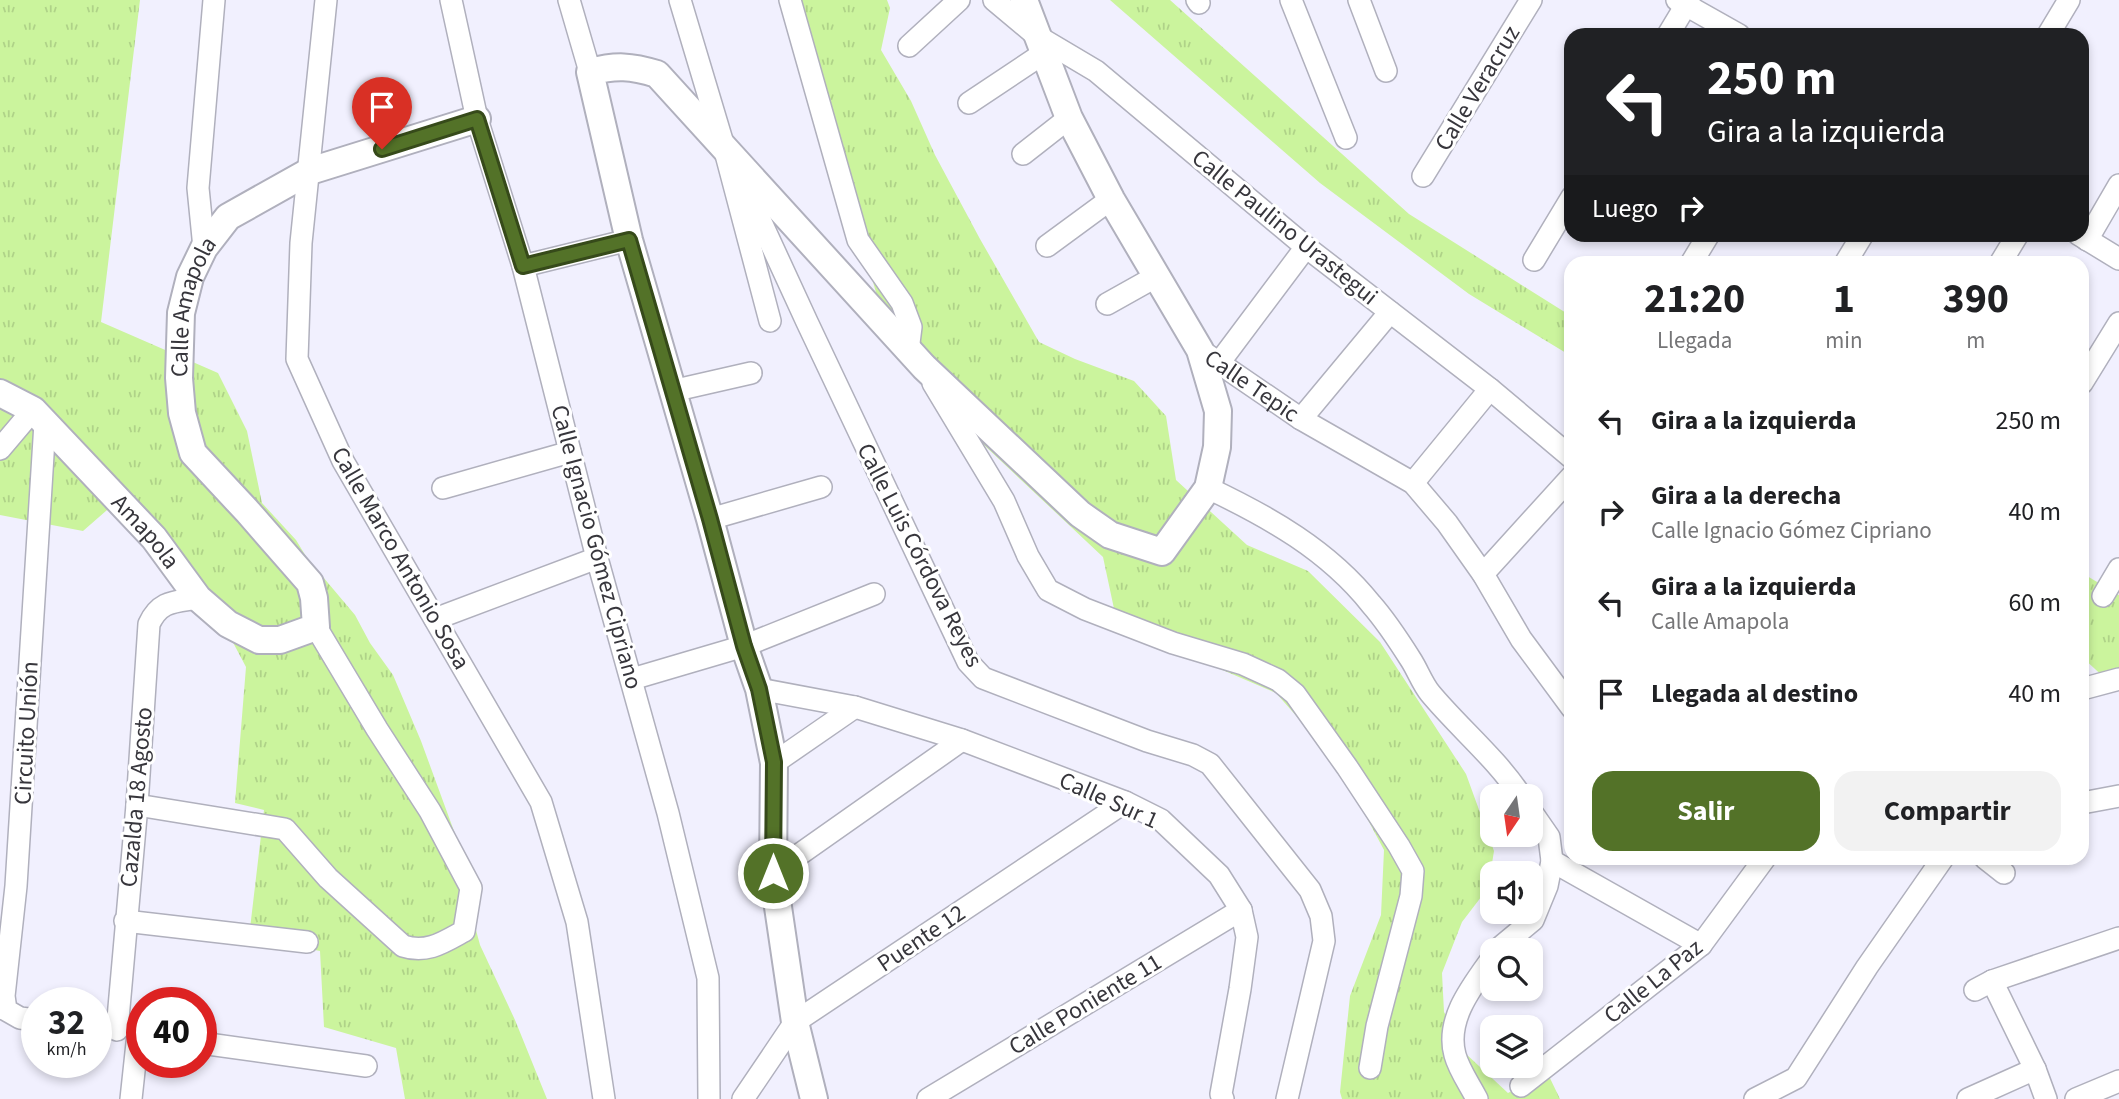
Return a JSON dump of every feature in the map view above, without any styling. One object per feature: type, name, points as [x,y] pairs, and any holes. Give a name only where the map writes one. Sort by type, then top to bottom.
[{"type":"street","points":[[204,247],[198,188],[214,0]]},
{"type":"street","name":"Calle Marco Antonio Sosa","points":[[327,0],[301,243],[297,359],[343,461],[541,802],[577,922],[604,1099]]},
{"type":"street","name":"Calle Ignacio Gómez Cipriano","points":[[451,0],[477,119],[523,266],[597,558],[668,813],[708,978],[709,1099]]},
{"type":"street","points":[[569,0],[590,72],[629,240],[744,646],[759,689],[774,762],[773,873],[795,1022],[814,1099]]},
{"type":"street","points":[[680,0],[724,147],[737,175],[770,321]]},
{"type":"street","points":[[790,0],[858,240],[902,303],[911,327],[916,359],[1004,501],[1028,556],[1048,590],[1085,609],[1173,643],[1243,664],[1278,680],[1295,694],[1347,767],[1413,871],[1411,896],[1377,1026],[1370,1068]]},
{"type":"street","points":[[909,46],[959,0]]},
{"type":"street","name":"Calle Paulino Urastegui","points":[[994,0],[1041,44],[1096,71],[1306,247],[1490,389],[1564,451]]},
{"type":"street","name":"Calle Tepic","points":[[1024,0],[1069,118],[1111,200],[1210,357],[1301,419],[1413,483],[1447,523],[1483,573],[1521,639],[1564,695]]},
{"type":"street","points":[[1290,0],[1346,138]]},
{"type":"street","name":"Calle Veracruz","points":[[1423,176],[1531,0]]},
{"type":"street","points":[[2052,28],[2069,0]]},
{"type":"street","points":[[1671,28],[1684,2],[1727,28]]},
{"type":"street","points":[[1364,4],[1386,71]]},
{"type":"street","points":[[969,103],[1041,44]]},
{"type":"street","points":[[590,72],[610,66],[634,67],[657,74],[724,147]]},
{"type":"street","points":[[1023,154],[1069,118]]},
{"type":"street","name":"Calle Amapola","points":[[138,805],[285,829],[328,878],[403,946],[415,950],[442,944],[464,931],[471,888],[430,811],[377,729],[299,634],[314,598],[310,583],[192,453],[182,413],[179,378],[181,313],[190,277],[204,247],[228,217],[310,171],[477,119]]},
{"type":"street","points":[[737,175],[916,359],[1080,514],[1110,535],[1162,552],[1203,495],[1217,447],[1218,411],[1210,357],[1306,247]]},
{"type":"street","name":"Calle Luis Córdova Reyes","points":[[737,175],[968,662],[982,678],[1147,741],[1193,755],[1210,764],[1310,890],[1321,915],[1324,941],[1287,1099]]},
{"type":"street","points":[[2089,228],[2119,185]]},
{"type":"street","points":[[1047,246],[1111,200]]},
{"type":"street","points":[[1534,260],[1564,210]]},
{"type":"street","points":[[523,266],[629,240]]},
{"type":"street","points":[[2089,241],[2119,259]]},
{"type":"street","points":[[1107,304],[1157,276]]},
{"type":"street","points":[[1301,419],[1390,312]]},
{"type":"street","points":[[2089,372],[2119,323]]},
{"type":"street","points":[[672,391],[751,373]]},
{"type":"street","points":[[1413,483],[1490,389]]},
{"type":"street","name":"Amapola","points":[[4,395],[39,416],[154,538],[198,598],[228,624],[259,640],[299,634]]},
{"type":"street","points":[[0,449],[39,416]]},
{"type":"street","name":"Circuito Unión","points":[[21,1018],[6,1010],[4,996],[16,886],[39,416]]},
{"type":"street","points":[[443,488],[570,452]]},
{"type":"street","points":[[1483,573],[1564,484]]},
{"type":"street","points":[[710,519],[821,487]]},
{"type":"street","points":[[1203,495],[1262,515],[1332,563],[1371,603],[1412,661],[1429,691],[1511,784]]},
{"type":"street","points":[[435,619],[597,558]]},
{"type":"street","points":[[2103,596],[2119,569]]},
{"type":"street","points":[[632,679],[744,646],[874,594]]},
{"type":"street","name":"Cazalda 18 Agosto","points":[[112,995],[125,921],[138,805],[149,624],[164,604],[198,598]]},
{"type":"street","points":[[2089,687],[2119,679]]},
{"type":"street","name":"Calle Sur 1","points":[[759,689],[855,707],[962,740],[1125,802],[1161,820],[1219,875],[1241,910],[1247,937],[1219,1097]]},
{"type":"street","points":[[774,762],[855,707]]},
{"type":"street","points":[[773,873],[962,740]]},
{"type":"street","points":[[2089,802],[2119,796]]},
{"type":"street","name":"Puente 12","points":[[743,1099],[795,1022],[1125,802]]},
{"type":"street","points":[[1511,938],[1533,920],[1548,886],[1552,861],[1549,837],[1544,830]]},
{"type":"street","points":[[1552,861],[1701,945]]},
{"type":"street","name":"Calle La Paz","points":[[1521,1086],[1701,945],[1760,865]]},
{"type":"street","points":[[1755,1099],[1796,1078],[1867,967],[1938,865]]},
{"type":"street","points":[[1994,865],[2004,873]]},
{"type":"street","name":"Calle Poniente 11","points":[[928,1099],[1241,910]]},
{"type":"street","points":[[125,921],[307,942]]},
{"type":"street","points":[[2046,1099],[2035,1069],[1984,985],[2119,938]]},
{"type":"street","points":[[1478,1099],[1455,1057],[1451,1031],[1469,991],[1480,975]]},
{"type":"street","points":[[217,1045],[366,1066]]},
{"type":"street","points":[[1968,1099],[2035,1069]]},
{"type":"street","points":[[131,1099],[134,1078]]},
{"type":"street","points":[[2076,1099],[2119,1081]]},
{"type":"green space","points":[[0,0],[140,0],[101,322],[218,373],[247,431],[262,503],[296,540],[307,558],[355,615],[370,643],[393,675],[421,741],[458,842],[469,904],[480,945],[515,1020],[547,1099],[405,1099],[396,1048],[324,1027],[320,951],[249,937],[264,810],[235,803],[246,667],[192,565],[122,497],[83,531],[0,515]]},
{"type":"green space","points":[[793,0],[887,0],[890,8],[881,50],[911,101],[935,155],[980,239],[1039,342],[1134,381],[1166,416],[1176,480],[1247,545],[1308,571],[1380,642],[1466,774],[1480,812],[1480,847],[1493,847],[1494,851],[1492,861],[1480,861],[1480,898],[1462,922],[1442,973],[1444,1012],[1465,1053],[1480,1067],[1480,1078],[1492,1078],[1508,1093],[1536,1078],[1543,1078],[1543,1074],[1547,1072],[1560,1099],[1342,1099],[1340,1092],[1350,996],[1381,915],[1384,850],[1337,762],[1276,693],[1204,662],[1116,618],[1103,557],[934,398],[881,310]]},
{"type":"green space","points":[[1110,0],[1170,0],[1409,214],[1564,312],[1564,352],[1469,294],[1320,183]]},
{"type":"green space","points":[[2089,577],[2119,595],[2119,691],[2089,664]]},
{"type":"route","points":[[382,149],[477,119],[523,266],[629,240],[744,646],[759,689],[774,762],[773,873]]}]
